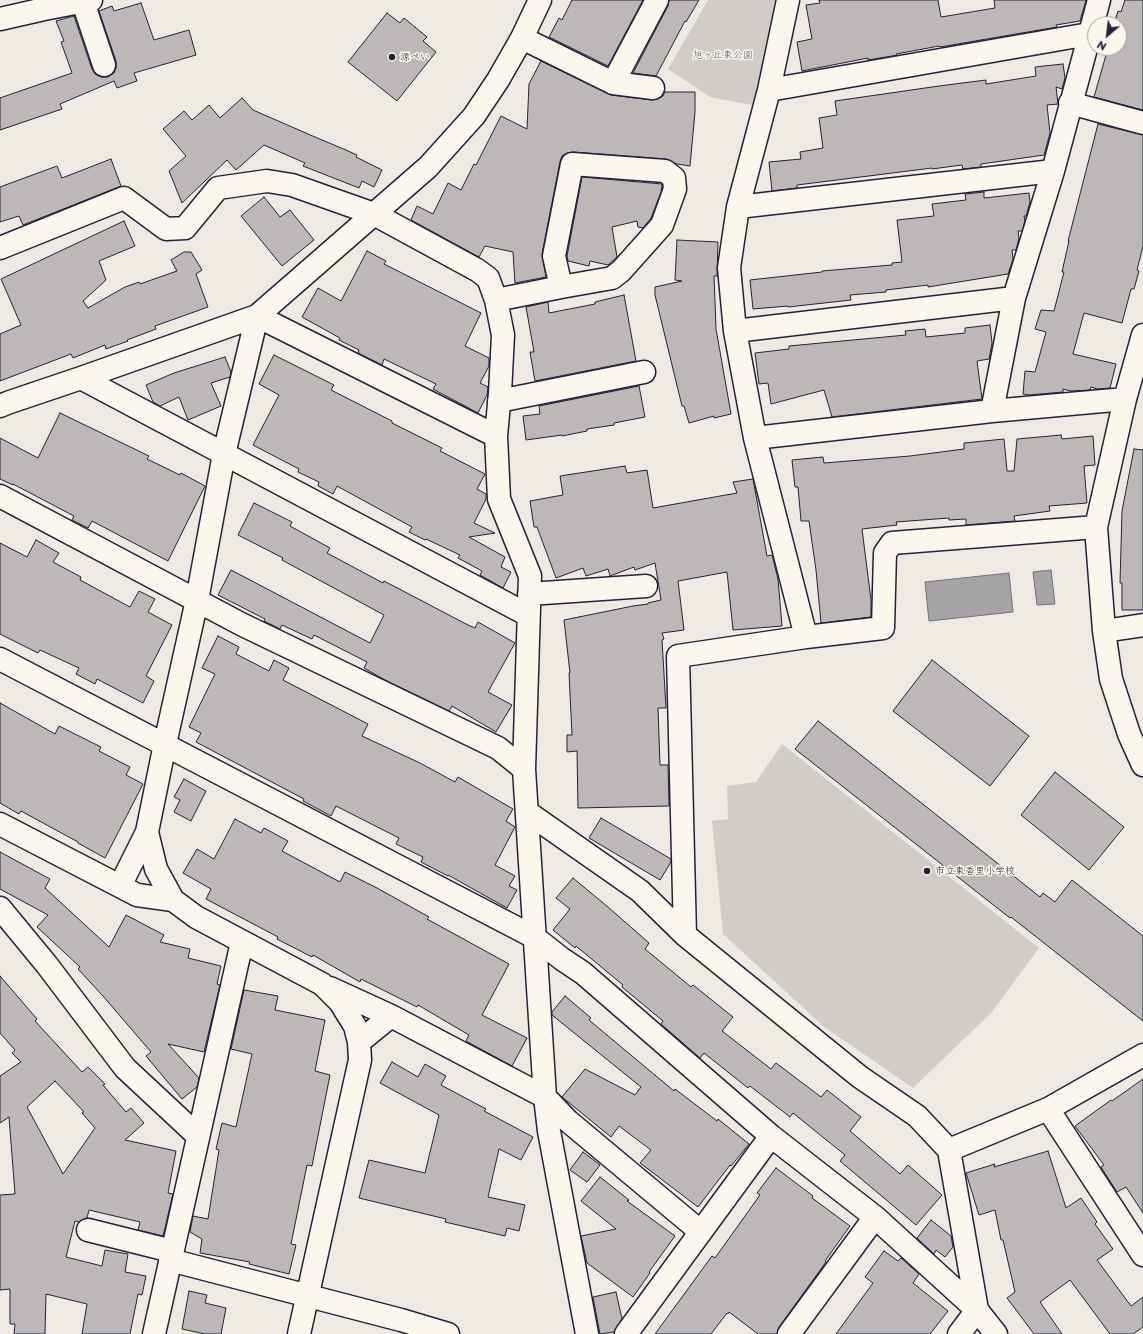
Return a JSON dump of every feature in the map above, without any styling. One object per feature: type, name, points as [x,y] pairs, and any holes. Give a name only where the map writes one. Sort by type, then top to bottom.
[{"type":"street","points":[[0,406],[257,316],[428,167],[474,116],[498,80],[522,38],[540,0]]},
{"type":"street","points":[[613,83],[657,0]]},
{"type":"street","points":[[788,0],[769,90],[738,207],[729,268],[735,331],[755,438],[806,637]]},
{"type":"street","points":[[1094,16],[1098,0]]},
{"type":"street","points":[[0,19],[87,1],[104,65]]},
{"type":"street","points":[[769,90],[1087,34]]},
{"type":"street","points":[[522,38],[613,83],[653,88]]},
{"type":"street","points":[[992,411],[1014,298],[1053,171],[1087,41]]},
{"type":"street","points":[[1070,103],[1143,123]]},
{"type":"street","points":[[496,300],[561,288],[612,278],[622,271],[662,226],[675,189],[674,178],[665,171],[572,164],[554,256],[561,288]]},
{"type":"street","points":[[738,207],[1053,171]]},
{"type":"street","points":[[0,248],[124,198],[166,230],[185,228],[218,188],[267,181],[292,185],[374,214],[477,270],[488,278],[496,300],[503,335],[496,436],[499,500],[530,576],[524,769],[545,1097],[549,1131],[587,1334]]},
{"type":"street","points":[[735,331],[1014,298]]},
{"type":"street","points":[[257,316],[496,436]]},
{"type":"street","points":[[120,886],[147,832],[197,600],[224,454],[257,316]]},
{"type":"street","points":[[1143,335],[1125,399],[1096,527],[1104,631],[1111,679],[1129,734],[1143,765]]},
{"type":"street","points":[[499,401],[644,372]]},
{"type":"street","points":[[82,378],[224,454],[529,605],[646,586]]},
{"type":"street","points":[[755,438],[992,411],[1125,399]]},
{"type":"street","points":[[0,496],[241,624],[498,748],[524,769]]},
{"type":"street","points":[[685,935],[678,656],[806,637],[883,628],[885,553],[892,543],[1096,527]]},
{"type":"street","points":[[1104,631],[1143,625]]},
{"type":"street","points":[[0,659],[534,937],[583,973],[771,1136],[875,1217],[977,1310],[996,1334]]},
{"type":"street","points":[[527,812],[640,891],[685,935],[860,1077],[917,1116],[949,1150],[977,1310],[959,1334]]},
{"type":"street","points":[[0,824],[137,895],[173,900]]},
{"type":"street","points":[[147,832],[156,869],[173,900],[196,917],[322,984],[391,1016],[545,1097],[568,1121],[701,1232]]},
{"type":"street","points":[[0,908],[47,964],[125,1068],[198,1136]]},
{"type":"street","points":[[154,1334],[242,942]]},
{"type":"street","points":[[299,1334],[360,1060],[359,1042],[355,1026],[340,1002],[322,984]]},
{"type":"street","points":[[359,1042],[391,1016]]},
{"type":"street","points":[[949,1150],[1048,1109],[1143,1055]]},
{"type":"street","points":[[1048,1109],[1143,1255]]},
{"type":"street","points":[[626,1334],[771,1136]]},
{"type":"street","points":[[789,1334],[875,1217]]},
{"type":"street","points":[[88,1230],[307,1296],[448,1334]]},
{"type":"green space","name":"旭ヶ丘東公園","points":[[708,0],[780,0],[752,105],[710,97],[668,69]]},
{"type":"green space","points":[[782,744],[1039,948],[991,1013],[913,1088],[823,1026],[723,934],[712,821],[728,819],[727,786],[756,782]]},
{"type":"shaded area","points":[[1051,570],[1055,604],[1037,605],[1033,572]]},
{"type":"shaded area","points":[[1009,573],[1013,612],[929,621],[925,582]]},
{"type":"building","points":[[572,0],[643,0],[608,66],[549,37],[559,18],[562,20]]},
{"type":"building","points":[[669,0],[699,0],[686,22],[685,21],[656,76],[633,73],[668,6]]},
{"type":"building","points":[[819,0],[938,0],[941,17],[995,8],[994,0],[1086,0],[1080,21],[1056,25],[1057,27],[939,46],[868,60],[868,58],[802,71],[797,42],[812,39],[806,5],[820,3]]},
{"type":"building","points":[[1125,0],[1143,0],[1143,110],[1094,97],[1106,56],[1127,56],[1127,16],[1116,16],[1118,11],[1121,12]]},
{"type":"building","points":[[141,3],[154,40],[189,30],[196,55],[134,73],[137,81],[117,88],[114,81],[60,104],[62,109],[0,130],[0,98],[72,73],[61,42],[64,41],[56,21],[74,16],[92,69],[95,74],[101,77],[108,77],[114,73],[116,61],[99,11],[112,6],[114,11]]},
{"type":"building","name":"源ぺい","points":[[387,13],[400,23],[404,18],[427,37],[423,41],[436,52],[397,101],[348,62]]},
{"type":"building","points":[[541,61],[611,95],[652,100],[663,96],[665,92],[695,92],[695,112],[690,166],[677,164],[666,159],[573,152],[562,156],[542,254],[546,277],[515,283],[513,252],[485,246],[479,257],[411,220],[417,206],[433,214],[448,183],[461,190],[474,164],[476,165],[501,116],[527,129],[529,84]]},
{"type":"building","points":[[1063,64],[1065,78],[1062,89],[1056,87],[1058,104],[1047,105],[1050,133],[1044,155],[981,164],[981,167],[963,169],[962,165],[932,168],[797,185],[797,188],[772,191],[769,162],[801,159],[800,152],[823,148],[819,118],[837,115],[835,101],[986,80],[986,84],[1036,76],[1035,67]]},
{"type":"building","points":[[242,98],[253,110],[357,155],[356,157],[382,170],[374,187],[362,181],[359,188],[303,166],[305,163],[264,145],[236,170],[227,160],[182,203],[169,171],[186,156],[163,129],[184,111],[192,120],[209,105],[220,118]]},
{"type":"building","points":[[1098,124],[1143,135],[1143,246],[1137,270],[1139,271],[1134,289],[1131,289],[1122,323],[1084,313],[1073,354],[1116,364],[1110,388],[1097,389],[1091,387],[1090,390],[1071,391],[1063,389],[1063,392],[1029,395],[1023,394],[1025,371],[1035,372],[1046,332],[1035,329],[1041,310],[1054,311],[1064,272],[1062,272],[1068,241]]},
{"type":"building","points":[[111,159],[121,186],[23,225],[19,216],[0,222],[0,187],[57,166],[62,178]]},
{"type":"building","points":[[582,177],[662,184],[661,192],[651,218],[643,228],[638,227],[637,221],[612,227],[617,257],[608,265],[590,261],[589,266],[568,261],[567,256]]},
{"type":"building","points":[[984,192],[984,198],[1029,193],[1030,202],[1026,216],[1024,216],[1025,221],[1022,231],[1018,231],[1019,238],[1016,250],[1012,250],[1013,259],[1008,274],[928,287],[928,285],[886,290],[886,292],[850,295],[851,300],[788,307],[753,309],[750,280],[822,271],[892,265],[892,263],[902,262],[897,220],[934,216],[932,204],[966,200],[965,194]]},
{"type":"building","points":[[264,197],[280,217],[290,210],[314,240],[282,266],[241,216]]},
{"type":"building","points":[[124,221],[135,246],[99,261],[106,280],[83,301],[88,308],[125,287],[139,282],[140,284],[177,271],[171,260],[184,252],[191,252],[202,270],[196,274],[208,307],[155,326],[156,329],[106,349],[105,345],[73,358],[71,354],[0,381],[0,334],[21,325],[1,279]]},
{"type":"building","points":[[677,240],[718,242],[717,276],[714,276],[716,329],[731,414],[714,418],[714,416],[689,423],[684,406],[682,406],[655,295],[655,287],[682,281],[675,280]]},
{"type":"building","points":[[367,251],[386,261],[384,264],[481,313],[465,346],[489,358],[489,366],[480,383],[488,387],[487,395],[478,413],[433,389],[436,384],[384,359],[382,365],[358,353],[359,350],[339,340],[340,338],[302,317],[318,288],[341,301]]},
{"type":"building","points":[[624,295],[636,361],[535,381],[530,352],[534,352],[526,307],[548,302],[549,313],[595,304],[595,302]]},
{"type":"building","points":[[990,325],[992,343],[989,359],[977,361],[982,399],[832,417],[824,390],[771,404],[768,383],[759,384],[755,353],[789,349],[789,346],[906,335],[905,331],[925,329],[926,337],[965,333],[965,328]]},
{"type":"building","points":[[274,355],[334,385],[331,390],[442,448],[440,451],[485,474],[477,489],[486,494],[486,499],[474,523],[495,533],[469,537],[505,557],[501,567],[511,572],[503,588],[480,575],[482,571],[458,558],[460,555],[409,532],[412,527],[337,486],[333,494],[318,486],[319,482],[298,472],[299,469],[253,445],[279,395],[259,384]]},
{"type":"building","points":[[225,357],[231,372],[230,377],[211,383],[221,406],[188,420],[179,397],[160,406],[153,402],[146,385],[174,373]]},
{"type":"building","points":[[639,386],[645,417],[614,423],[614,425],[587,429],[587,431],[562,436],[526,440],[523,416],[540,414],[539,406]]},
{"type":"building","points":[[60,413],[149,456],[147,459],[180,475],[181,473],[205,486],[168,561],[92,521],[88,528],[72,520],[74,516],[13,484],[0,479],[0,438],[38,458]]},
{"type":"building","points":[[1061,435],[1062,439],[1093,436],[1095,465],[1084,466],[1087,503],[1049,506],[1050,511],[1014,516],[1015,521],[966,525],[966,519],[949,520],[949,518],[896,522],[897,525],[862,529],[871,600],[871,617],[821,623],[816,570],[809,521],[801,521],[798,487],[795,487],[792,460],[823,457],[824,463],[910,456],[964,449],[964,443],[1004,439],[1007,471],[1014,471],[1017,439]]},
{"type":"building","points":[[1134,449],[1143,450],[1143,610],[1122,610],[1122,583],[1120,583],[1122,511]]},
{"type":"building","points":[[625,466],[627,473],[647,470],[653,508],[737,493],[733,482],[753,479],[767,556],[772,555],[778,579],[782,626],[733,630],[727,572],[678,581],[684,630],[662,633],[664,639],[662,640],[666,708],[658,708],[660,765],[668,765],[669,806],[578,808],[577,751],[567,752],[567,735],[572,735],[570,673],[564,620],[648,604],[661,600],[655,563],[635,570],[634,567],[610,576],[608,569],[586,576],[583,568],[556,578],[537,527],[534,527],[530,501],[563,495],[560,476]]},
{"type":"building","points":[[254,503],[292,522],[290,526],[330,548],[327,553],[383,583],[384,581],[468,625],[475,628],[478,622],[515,643],[488,692],[512,705],[496,732],[452,706],[449,711],[385,680],[364,668],[367,662],[314,635],[312,639],[282,625],[280,629],[264,621],[265,619],[218,595],[231,570],[370,643],[384,615],[282,560],[283,558],[238,535]]},
{"type":"building","points":[[36,540],[59,553],[53,562],[81,577],[80,580],[130,607],[139,591],[155,599],[148,612],[172,625],[146,676],[154,681],[143,703],[97,679],[95,684],[76,674],[79,668],[40,650],[38,653],[0,634],[0,543],[27,557]]},
{"type":"building","points":[[218,636],[239,647],[236,654],[269,671],[274,660],[289,668],[283,680],[368,724],[362,736],[420,763],[455,782],[458,777],[513,809],[506,821],[515,827],[495,865],[515,876],[509,886],[517,890],[507,908],[448,875],[421,862],[423,857],[396,844],[399,838],[336,806],[331,816],[303,801],[304,799],[196,742],[201,733],[189,727],[215,674],[202,668]]},
{"type":"building","points":[[932,660],[1029,736],[990,786],[893,711]]},
{"type":"building","points":[[0,703],[55,734],[59,726],[101,747],[99,751],[130,767],[126,775],[143,784],[105,858],[21,811],[19,814],[0,803]]},
{"type":"building","points":[[818,721],[1040,897],[1043,893],[1055,902],[1072,880],[1143,936],[1143,1021],[795,749]]},
{"type":"building","points":[[1055,772],[1124,827],[1089,870],[1021,815]]},
{"type":"building","points":[[184,779],[206,791],[191,821],[174,812],[180,800],[174,797]]},
{"type":"building","points":[[601,818],[671,859],[671,862],[660,880],[589,838]]},
{"type":"building","points":[[235,819],[261,833],[264,828],[288,841],[282,851],[340,882],[345,872],[429,917],[427,919],[509,964],[482,1015],[527,1038],[512,1066],[466,1041],[469,1035],[418,1005],[417,1007],[361,979],[360,982],[313,955],[312,957],[277,939],[278,937],[206,899],[211,889],[183,873],[197,849],[214,859]]},
{"type":"building","points":[[0,852],[50,879],[45,888],[109,947],[126,915],[164,935],[160,942],[190,949],[188,958],[221,966],[217,984],[220,985],[204,1052],[168,1044],[199,1078],[197,1087],[182,1099],[146,1056],[151,1052],[78,969],[80,967],[37,927],[48,915],[0,889]]},
{"type":"building","points":[[573,878],[649,943],[645,949],[691,987],[693,985],[733,1017],[722,1031],[771,1069],[776,1063],[821,1097],[827,1090],[861,1117],[850,1131],[900,1174],[908,1165],[942,1195],[916,1225],[840,1161],[845,1155],[793,1113],[790,1117],[750,1086],[748,1088],[704,1053],[700,1058],[661,1024],[663,1021],[622,987],[623,985],[576,946],[575,948],[553,930],[570,909],[556,898]]},
{"type":"building","points":[[0,976],[37,1019],[35,1021],[82,1072],[88,1067],[105,1084],[103,1085],[126,1112],[131,1108],[144,1123],[125,1140],[176,1151],[168,1193],[173,1194],[163,1236],[138,1230],[140,1222],[89,1210],[87,1218],[79,1222],[75,1221],[66,1257],[102,1266],[105,1250],[128,1254],[125,1272],[146,1276],[142,1295],[138,1294],[130,1334],[82,1334],[87,1304],[46,1294],[45,1334],[14,1334],[15,1324],[10,1324],[10,1289],[0,1290],[0,1195],[15,1194],[9,1117],[0,1123],[0,1076],[21,1062],[12,1053],[15,1050],[0,1033]],"holes":[[[55,1081],[84,1112],[82,1113],[95,1128],[63,1174],[27,1107]]]},
{"type":"building","points":[[244,990],[278,996],[275,1010],[325,1020],[315,1071],[330,1075],[312,1166],[307,1165],[291,1244],[296,1245],[289,1274],[249,1264],[250,1262],[200,1253],[202,1239],[190,1232],[193,1216],[208,1219],[219,1150],[216,1149],[222,1123],[236,1127],[252,1054],[231,1049]]},
{"type":"building","points":[[565,996],[591,1018],[589,1020],[674,1091],[675,1089],[717,1121],[718,1119],[749,1144],[731,1166],[730,1165],[698,1207],[640,1163],[651,1150],[619,1126],[611,1137],[562,1097],[585,1069],[635,1095],[641,1087],[552,1015],[552,1012]]},
{"type":"building","points":[[392,1062],[418,1077],[425,1064],[446,1076],[441,1085],[486,1109],[484,1111],[533,1137],[521,1160],[499,1149],[488,1197],[525,1205],[519,1231],[507,1228],[505,1236],[445,1222],[446,1219],[359,1198],[369,1160],[425,1173],[439,1115],[380,1083]]},
{"type":"building","points":[[1143,1079],[1143,1213],[1126,1187],[1117,1192],[1101,1167],[1104,1165],[1075,1126]]},
{"type":"building","points":[[1048,1151],[1066,1208],[1081,1198],[1097,1222],[1095,1224],[1113,1249],[1097,1260],[1131,1306],[1143,1297],[1143,1327],[1133,1334],[1110,1334],[1070,1280],[1040,1302],[1062,1334],[1034,1334],[1007,1298],[1015,1292],[1003,1240],[1001,1240],[995,1210],[979,1215],[966,1173],[995,1164],[994,1167]]},
{"type":"building","points":[[583,1152],[600,1165],[587,1182],[570,1170]]},
{"type":"building","points":[[776,1168],[813,1196],[812,1198],[850,1226],[779,1327],[777,1334],[758,1334],[729,1312],[711,1334],[655,1334],[712,1256],[715,1258],[760,1195],[757,1193]]},
{"type":"building","points":[[600,1177],[629,1200],[627,1201],[675,1236],[633,1297],[587,1263],[581,1236],[616,1229],[581,1201]]},
{"type":"building","points":[[931,1220],[951,1236],[953,1247],[945,1257],[936,1250],[934,1254],[917,1238]]},
{"type":"building","points":[[884,1251],[898,1261],[901,1258],[919,1274],[913,1283],[948,1311],[930,1334],[836,1334],[873,1283],[865,1277]]},
{"type":"building","points":[[189,1291],[207,1295],[205,1303],[226,1308],[221,1334],[205,1334],[182,1329]]},
{"type":"building","points":[[616,1292],[622,1319],[614,1332],[600,1334],[593,1297]]},
{"type":"place","name":"源ぺい","points":[[392,57]]},
{"type":"place","name":"市立東香里小学校","points":[[927,871]]}]
